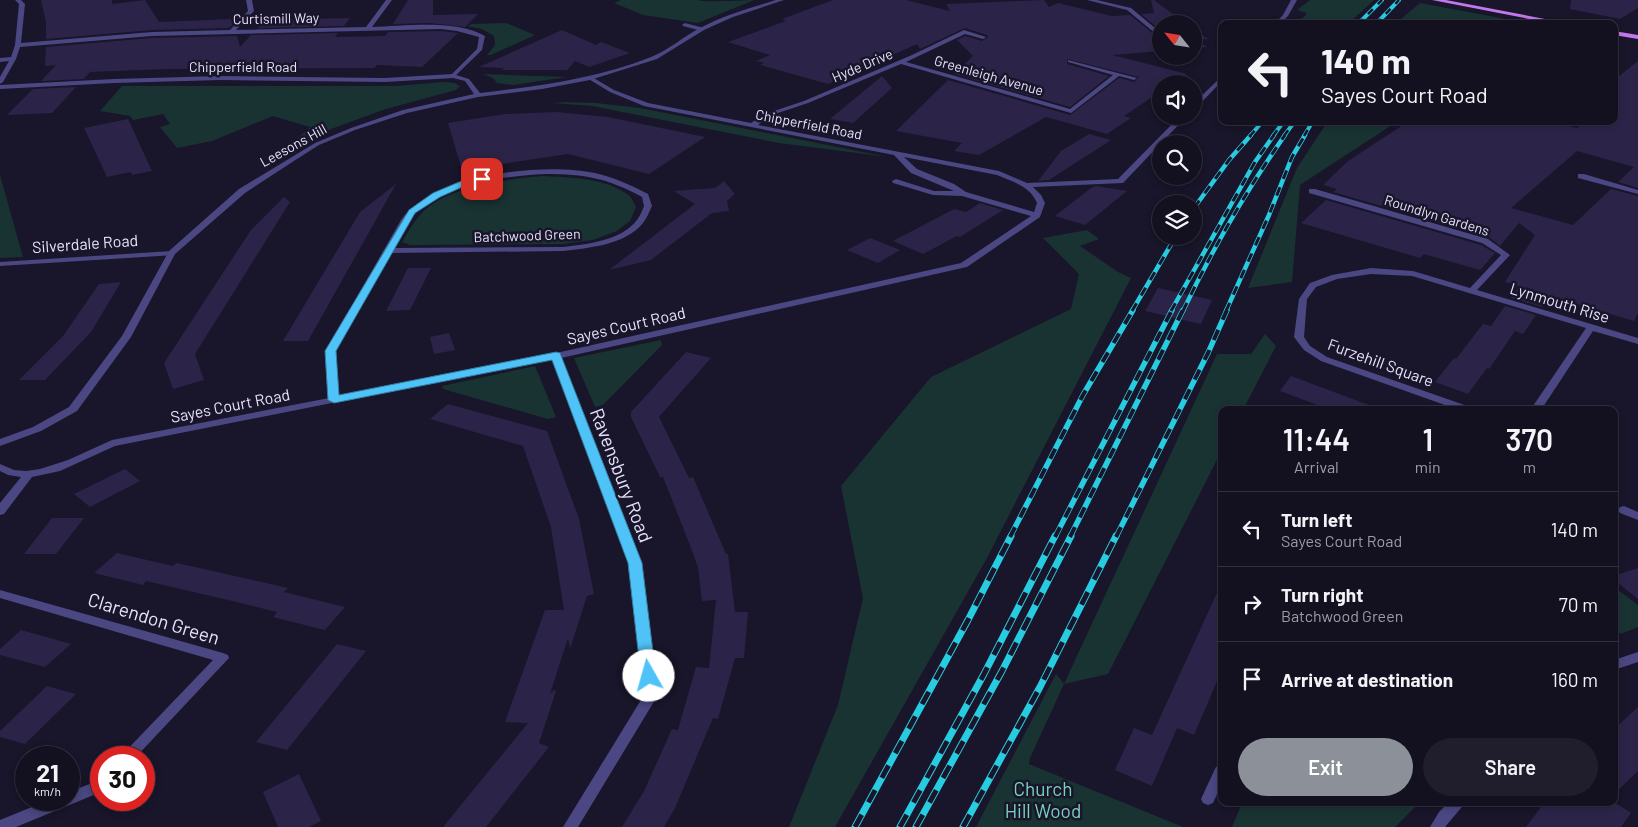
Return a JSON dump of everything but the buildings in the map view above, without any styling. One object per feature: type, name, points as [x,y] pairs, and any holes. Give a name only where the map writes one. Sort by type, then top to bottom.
[{"type":"main road","points":[[1434,0],[1546,20]]},
{"type":"main road","points":[[1618,34],[1638,37]]},
{"type":"street","points":[[0,82],[13,59],[18,45],[22,4],[18,0]]},
{"type":"street","points":[[232,31],[251,12],[249,0]]},
{"type":"street","points":[[368,28],[389,0]]},
{"type":"street","name":"Leesons Hill","points":[[0,443],[37,429],[73,409],[126,337],[172,253],[242,190],[317,144],[405,111],[478,96],[542,88],[590,78],[655,58],[702,29],[731,16],[780,0]]},
{"type":"street","points":[[1090,0],[1128,9],[1152,28]]},
{"type":"street","points":[[1128,0],[1128,9]]},
{"type":"street","points":[[1281,20],[1294,0]]},
{"type":"street","points":[[685,25],[702,29]]},
{"type":"street","name":"Curtismill Way","points":[[18,45],[114,36],[368,28],[458,28],[482,36],[480,49],[453,76]]},
{"type":"street","name":"Hyde Drive","points":[[752,126],[767,114],[806,102],[900,62],[964,32],[983,37]]},
{"type":"street","points":[[0,60],[13,59]]},
{"type":"street","name":"Greenleigh Avenue","points":[[900,62],[1071,111],[1118,74]]},
{"type":"street","points":[[1070,62],[1134,78]]},
{"type":"street","points":[[453,76],[467,80],[478,96]]},
{"type":"street","name":"Chipperfield Road","points":[[0,87],[221,78],[385,80],[453,76]]},
{"type":"street","name":"Chipperfield Road","points":[[590,78],[612,91],[646,105],[999,173],[1026,185]]},
{"type":"street","points":[[1202,99],[1218,82]]},
{"type":"street","points":[[1026,185],[1120,181],[1175,125]]},
{"type":"street","points":[[896,153],[914,171],[952,186],[963,194]]},
{"type":"street","name":"Batchwood Green","points":[[334,400],[331,351],[388,251],[412,212],[436,195],[467,182],[512,174],[553,171],[589,174],[624,184],[645,196],[648,206],[640,223],[618,237],[591,245],[563,249],[388,251]]},
{"type":"street","points":[[1581,176],[1638,192]]},
{"type":"street","points":[[896,182],[933,193],[963,194],[1037,215],[1041,203],[1040,197],[1026,185]]},
{"type":"street","name":"Roundlyn Gardens","points":[[1312,191],[1485,241],[1506,255],[1473,290]]},
{"type":"street","name":"Sayes Court Road","points":[[0,467],[10,474],[29,474],[56,469],[112,443],[556,356],[964,265],[1037,215]]},
{"type":"street","name":"Silverdale Road","points":[[0,264],[172,253]]},
{"type":"street","name":"Furzehill Square","points":[[1458,406],[1324,359],[1307,348],[1299,337],[1302,299],[1314,285],[1335,277],[1371,271],[1413,274],[1473,290]]},
{"type":"street","name":"Lynmouth Rise","points":[[1473,290],[1638,341]]},
{"type":"street","points":[[1538,406],[1590,327]]},
{"type":"street","name":"Ravensbury Road","points":[[556,356],[635,563],[651,695],[570,827]]},
{"type":"street","points":[[0,511],[29,474]]},
{"type":"street","points":[[1624,510],[1638,516]]},
{"type":"street","name":"Clarendon Green","points":[[0,594],[223,658],[138,746]]},
{"type":"street","points":[[1618,664],[1638,657]]},
{"type":"street","points":[[1208,799],[1218,777]]},
{"type":"street","points":[[1437,827],[1444,816],[1455,806]]},
{"type":"street","points":[[0,827],[39,811]]},
{"type":"green space","points":[[621,0],[754,0],[698,23],[643,15],[614,3]]},
{"type":"green space","points":[[1310,0],[1374,0],[1352,20],[1298,20],[1307,13],[1297,10]]},
{"type":"green space","points":[[1420,3],[1511,20],[1400,20]]},
{"type":"green space","points":[[506,23],[535,35],[491,55],[487,55],[495,45],[494,36],[482,29],[467,26],[472,24]]},
{"type":"green space","points":[[483,74],[567,77],[513,85],[497,83],[493,78]]},
{"type":"green space","points":[[444,82],[455,83],[460,86],[456,90],[386,109],[331,129],[277,157],[310,127],[273,116],[212,141],[177,148],[160,127],[170,124],[163,114],[133,120],[130,116],[100,111],[122,86],[396,86]]},
{"type":"green space","points":[[566,102],[640,108],[888,157],[779,143],[592,106],[551,103]]},
{"type":"green space","points":[[1325,125],[1392,125],[1300,185],[1292,282],[1248,288],[1297,168]]},
{"type":"green space","points":[[0,175],[23,257],[0,258]]},
{"type":"green space","points":[[542,176],[586,179],[608,185],[628,195],[636,207],[630,221],[617,231],[593,240],[563,244],[410,245],[402,242],[422,213],[432,204],[446,197],[496,182]]},
{"type":"green space","points":[[1087,230],[1099,239],[1080,246],[1118,272],[1131,278],[987,558],[835,827],[789,827],[838,705],[863,598],[841,486],[931,377],[1071,309],[1079,274],[1043,238]]},
{"type":"green space","points":[[1265,334],[1276,346],[1245,406],[1218,406],[1218,458],[1108,674],[1064,684],[1217,354],[1251,354]]},
{"type":"green space","points":[[661,340],[662,345],[603,405],[595,407],[574,358]]},
{"type":"green space","points":[[535,366],[556,417],[548,419],[443,389],[442,386]]},
{"type":"green space","points":[[1618,590],[1638,605],[1638,627],[1621,634],[1618,632]]},
{"type":"green space","name":"Church Hill Wood","points":[[1056,674],[1064,684],[1029,764],[1183,827],[976,827]]},
{"type":"green space","points":[[1240,806],[1416,806],[1395,827],[1232,827]]},
{"type":"railway","points":[[1362,20],[1382,0]]},
{"type":"railway","points":[[1380,20],[1399,0]]},
{"type":"railway","points":[[1250,136],[1260,125]]},
{"type":"railway","points":[[1273,136],[1281,125]]},
{"type":"railway","points":[[1284,136],[1292,125]]},
{"type":"railway","points":[[1304,136],[1311,125]]},
{"type":"railway","points":[[1202,197],[1229,160],[1251,135]]},
{"type":"railway","points":[[1171,311],[1255,162],[1274,135]]},
{"type":"railway","points":[[1183,311],[1230,221],[1285,135]]},
{"type":"railway","points":[[1226,311],[1269,215],[1292,157],[1305,135]]},
{"type":"railway","points":[[1132,311],[1171,245]]},
{"type":"railway","points":[[1010,537],[1083,395],[1133,310]]},
{"type":"railway","points":[[1055,537],[1172,310]]},
{"type":"railway","points":[[1070,537],[1183,310]]},
{"type":"railway","points":[[1116,537],[1208,353],[1227,310]]},
{"type":"railway","points":[[855,827],[968,620],[1011,536]]},
{"type":"railway","points":[[900,827],[984,674],[1055,536]]},
{"type":"railway","points":[[916,827],[1002,671],[1071,536]]},
{"type":"railway","points":[[963,827],[1040,687],[1116,536]]},
{"type":"route","points":[[482,179],[467,182],[436,195],[412,212],[331,351],[334,400],[556,356],[635,563],[649,676]]}]
